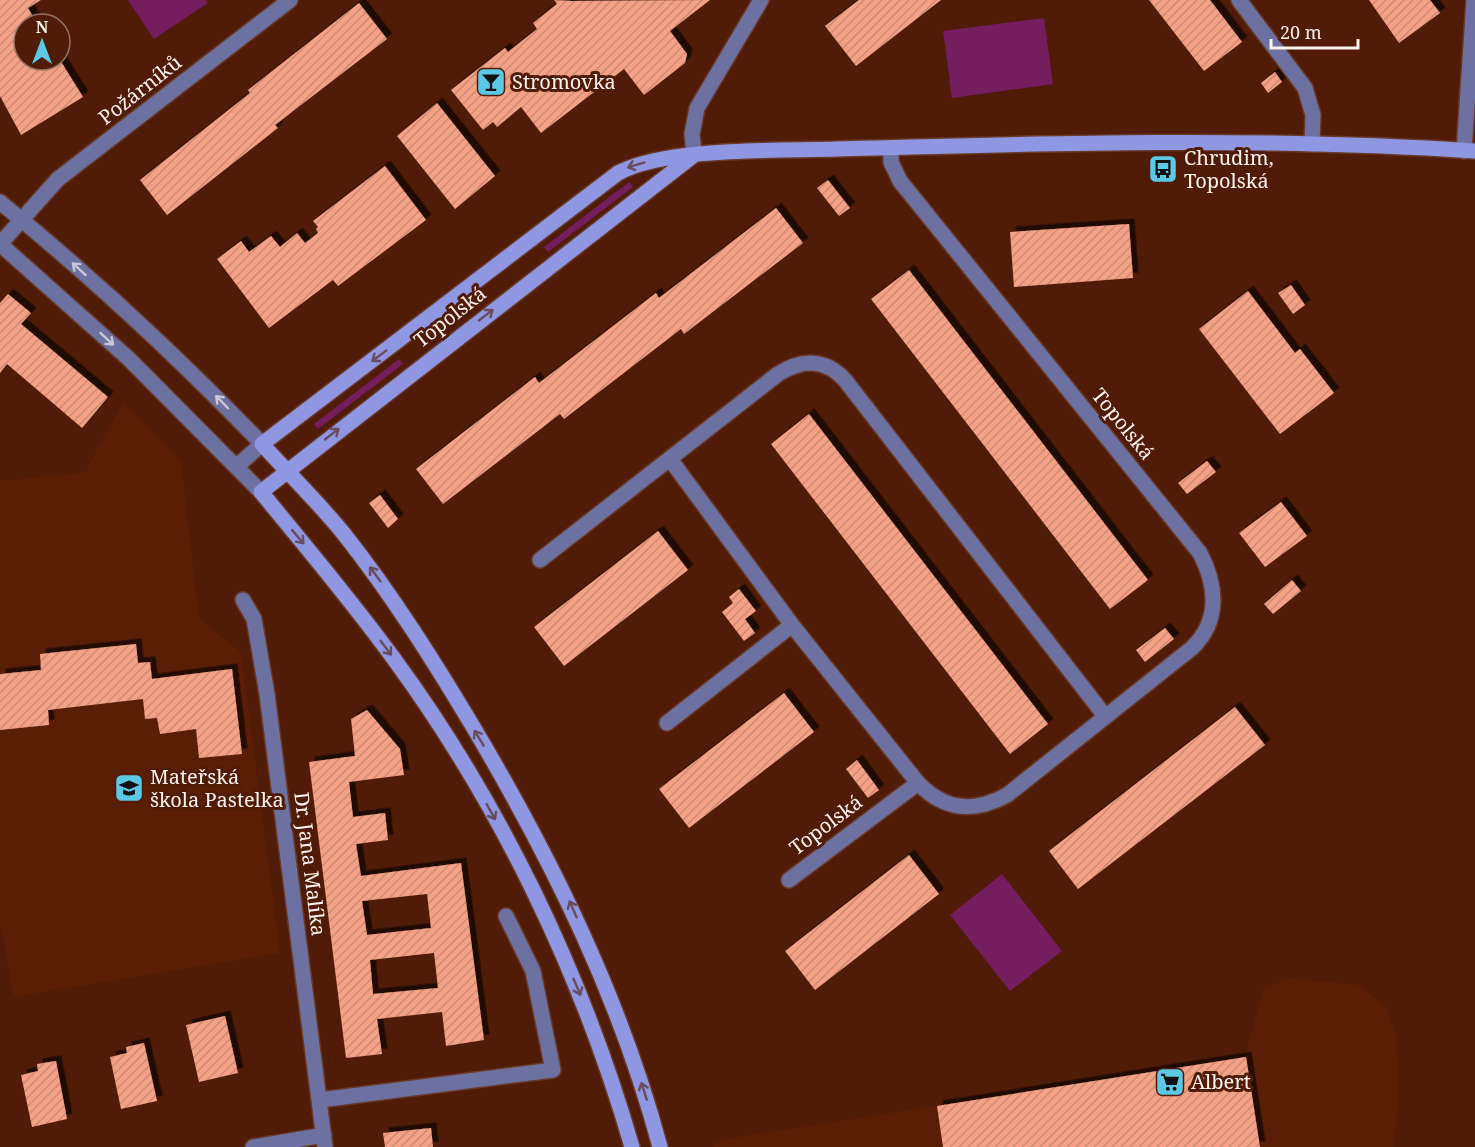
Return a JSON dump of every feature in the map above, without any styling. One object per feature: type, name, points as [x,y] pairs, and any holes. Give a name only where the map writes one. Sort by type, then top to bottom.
[{"type":"main road","name":"Topolská","points":[[262,444],[618,173],[652,161],[694,155],[891,148],[1312,144],[1470,151]]},
{"type":"main road","name":"Topolská","points":[[261,492],[286,470],[694,155]]},
{"type":"main road","points":[[262,444],[343,532],[387,591],[440,672],[524,814],[571,906],[610,995],[638,1071],[660,1147]]},
{"type":"main road","points":[[261,492],[395,660],[445,734],[488,807],[556,940],[586,1007],[632,1147]]},
{"type":"street","name":"Požárníků","points":[[0,244],[58,179],[290,0]]},
{"type":"street","points":[[694,155],[692,134],[697,108],[761,0]]},
{"type":"street","points":[[1239,0],[1305,88],[1313,115],[1312,144]]},
{"type":"street","points":[[1470,151],[1474,0]]},
{"type":"street","name":"Topolská","points":[[670,459],[792,625],[918,783],[929,794],[949,805],[969,808],[992,803],[1007,795],[1192,648],[1205,634],[1211,622],[1214,602],[1206,564],[1200,553],[900,181],[891,162],[891,148]]},
{"type":"street","points":[[0,202],[177,357],[262,444]]},
{"type":"street","points":[[0,244],[129,359],[261,492]]},
{"type":"street","points":[[540,560],[788,368],[808,362],[831,368],[845,380],[1105,716]]},
{"type":"street","name":"Topolská","points":[[237,466],[262,444]]},
{"type":"street","name":"Dr. Jana Malíka","points":[[243,600],[254,619],[266,684],[325,1141]]},
{"type":"street","points":[[667,723],[792,625]]},
{"type":"street","name":"Topolská","points":[[789,880],[918,783]]},
{"type":"street","points":[[320,1101],[553,1070],[533,971],[506,916]]},
{"type":"street","points":[[253,1147],[325,1141]]},
{"type":"shaded area","points":[[128,0],[206,0],[208,3],[154,39]]},
{"type":"shaded area","points":[[1044,18],[1053,84],[952,98],[943,31]]},
{"type":"shaded area","points":[[629,182],[633,187],[548,252],[544,247]]},
{"type":"shaded area","points":[[399,359],[403,364],[318,429],[314,424]]},
{"type":"shaded area","name":"Mateřská škola Pastelka","points":[[123,402],[181,461],[199,619],[241,652],[280,953],[14,997],[0,924],[0,481],[85,472]]},
{"type":"shaded area","points":[[1002,874],[1062,951],[1010,991],[950,915]]},
{"type":"shaded area","points":[[1287,978],[1359,985],[1386,1007],[1396,1037],[1399,1088],[1394,1147],[713,1147],[713,1141],[1245,1057],[1263,989]]},
{"type":"building","points":[[0,0],[41,0],[28,8],[30,12],[12,12],[12,72],[67,72],[83,97],[21,135],[0,96]]},
{"type":"building","points":[[554,0],[710,0],[670,31],[687,54],[685,63],[644,95],[624,69],[541,133],[521,107],[497,127],[493,122],[483,130],[451,90],[505,48],[508,52],[537,29],[533,23],[557,4]]},
{"type":"building","points":[[859,0],[941,0],[856,66],[825,26]]},
{"type":"building","points":[[1149,0],[1210,0],[1242,42],[1204,71]]},
{"type":"building","points":[[1369,0],[1430,0],[1440,13],[1399,43]]},
{"type":"building","points":[[359,3],[387,39],[275,125],[278,128],[167,215],[140,180],[250,93],[248,90]]},
{"type":"building","points":[[1275,72],[1282,82],[1268,93],[1261,83]]},
{"type":"building","points":[[437,103],[495,176],[455,209],[397,136]]},
{"type":"building","points":[[385,166],[426,220],[338,286],[333,280],[269,328],[217,259],[241,241],[249,252],[271,236],[280,247],[297,233],[305,243],[318,233],[316,229],[318,227],[313,221]]},
{"type":"building","points":[[828,180],[850,208],[839,216],[817,188]]},
{"type":"building","points":[[776,208],[803,243],[684,334],[681,329],[564,419],[560,414],[443,504],[416,469],[535,377],[539,383],[656,293],[659,298]]},
{"type":"building","points":[[1129,224],[1133,278],[1014,287],[1010,232]]},
{"type":"building","points":[[909,270],[1148,580],[1110,609],[871,299]]},
{"type":"building","points":[[1291,285],[1305,305],[1293,314],[1278,293]]},
{"type":"building","points":[[1248,291],[1295,353],[1300,349],[1334,393],[1280,434],[1199,329]]},
{"type":"building","points":[[8,294],[31,313],[21,324],[108,397],[82,428],[7,364],[0,373],[0,303]]},
{"type":"building","points":[[809,414],[1048,724],[1010,754],[771,444]]},
{"type":"building","points":[[1207,461],[1216,472],[1187,494],[1178,483]]},
{"type":"building","points":[[380,495],[398,519],[388,528],[369,503]]},
{"type":"building","points":[[1281,502],[1307,536],[1265,567],[1239,533]]},
{"type":"building","points":[[658,531],[688,570],[564,666],[534,627]]},
{"type":"building","points":[[1292,580],[1301,591],[1273,614],[1264,604]]},
{"type":"building","points":[[739,589],[756,611],[745,619],[755,633],[744,641],[722,612],[733,603],[729,597]]},
{"type":"building","points":[[1165,628],[1174,639],[1145,662],[1136,650]]},
{"type":"building","points":[[136,644],[138,663],[150,662],[152,679],[232,669],[242,754],[199,758],[196,729],[160,734],[157,718],[145,719],[143,699],[48,710],[49,725],[0,730],[0,674],[41,670],[40,654]]},
{"type":"building","points":[[784,693],[814,732],[689,828],[659,789]]},
{"type":"building","points":[[1235,707],[1265,745],[1078,889],[1049,851]]},
{"type":"building","points":[[367,710],[400,749],[404,775],[349,782],[353,817],[385,813],[388,840],[356,844],[361,876],[461,863],[484,1040],[446,1046],[442,1012],[377,1019],[382,1054],[346,1058],[309,762],[355,756],[351,719]],"holes":[[[427,894],[431,928],[367,935],[362,901]],[[434,953],[438,988],[373,994],[370,960]]]},
{"type":"building","points":[[857,760],[879,790],[868,798],[846,769]]},
{"type":"building","points":[[909,855],[939,894],[815,990],[785,951]]},
{"type":"building","points":[[225,1016],[238,1073],[199,1082],[186,1025]]},
{"type":"building","points":[[144,1043],[157,1101],[121,1109],[110,1057],[127,1053],[126,1047]]},
{"type":"building","name":"Albert","points":[[1246,1057],[1260,1147],[943,1147],[937,1106]]},
{"type":"building","points":[[56,1061],[67,1119],[32,1127],[21,1075],[38,1071],[37,1064]]},
{"type":"building","points":[[431,1128],[433,1147],[385,1147],[383,1133]]},
{"type":"place","name":"Stromovka","points":[[491,82]]},
{"type":"place","name":"Chrudim, Topolská","points":[[1163,169]]},
{"type":"place","name":"Mateřská škola Pastelka","points":[[129,788]]},
{"type":"place","name":"Albert","points":[[1170,1082]]}]
